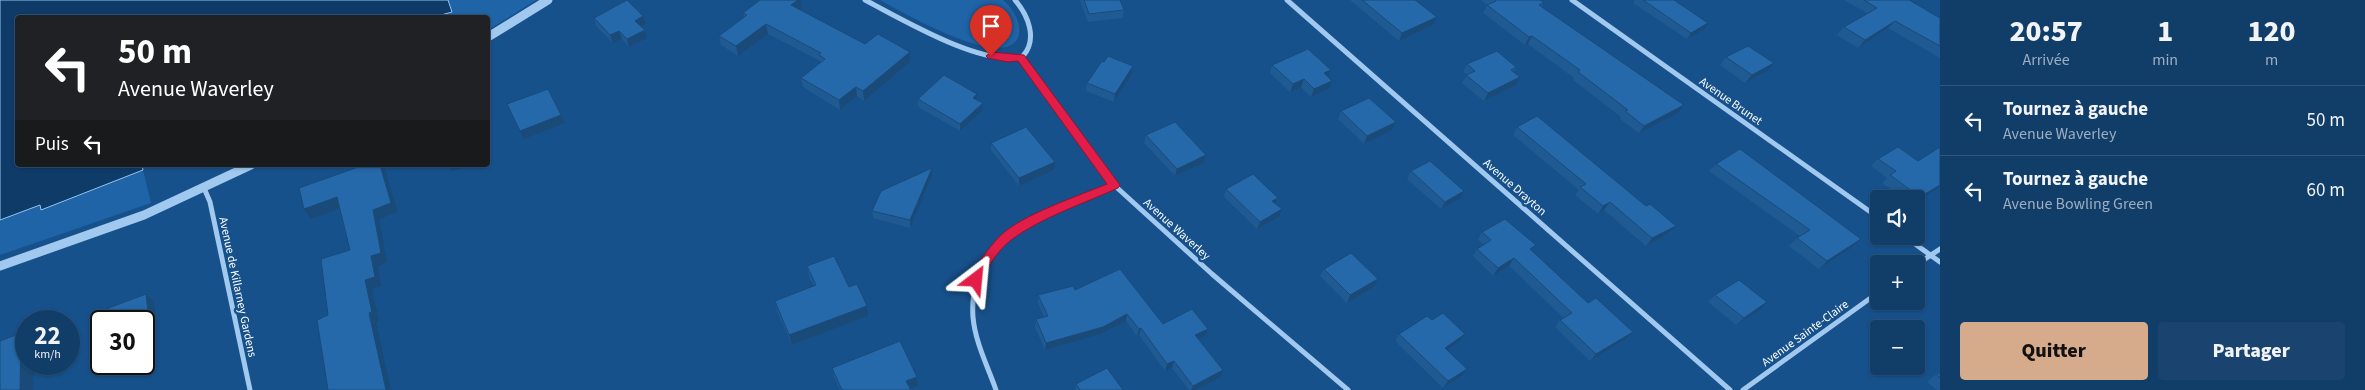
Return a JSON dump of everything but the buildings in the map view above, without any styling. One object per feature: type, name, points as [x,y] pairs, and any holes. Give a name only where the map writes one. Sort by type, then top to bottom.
[{"type":"street","points":[[490,36],[548,0]]},
{"type":"street","points":[[865,0],[943,40],[967,49],[1000,57],[1021,57],[1028,51],[1030,30],[1023,9],[1015,0]]},
{"type":"street","name":"Avenue Drayton","points":[[1288,0],[1730,390]]},
{"type":"street","name":"Avenue Brunet","points":[[1572,0],[1870,212]]},
{"type":"street","name":"Avenue Waverley","points":[[1021,57],[1114,185],[1212,274],[1348,390]]},
{"type":"street","points":[[0,266],[144,215],[247,167]]},
{"type":"street","points":[[996,390],[973,318],[972,300],[976,280],[984,264],[1006,238],[1030,222],[1114,185]]},
{"type":"street","name":"Avenue de Killarney Gardens","points":[[204,188],[210,202],[250,390]]},
{"type":"street","points":[[1917,245],[1940,262]]},
{"type":"street","points":[[1925,259],[1940,249]]},
{"type":"street","name":"Avenue Sainte-Claire","points":[[1743,390],[1870,298]]},
{"type":"shaded area","points":[[0,0],[448,0],[452,12],[441,15],[15,15],[15,167],[142,167],[143,170],[41,210],[40,205],[0,220]]},
{"type":"shaded area","points":[[448,0],[536,0],[490,29],[490,15],[441,15],[452,12]]},
{"type":"shaded area","points":[[880,0],[1003,0],[1015,15],[1019,24],[1019,34],[1011,45],[996,48],[976,44],[930,26]]},
{"type":"shaded area","points":[[143,170],[151,203],[0,255],[0,220],[41,205],[41,210]]},
{"type":"route","points":[[976,280],[984,264],[1006,238],[1030,222],[1114,185],[1021,57],[991,56]]}]
